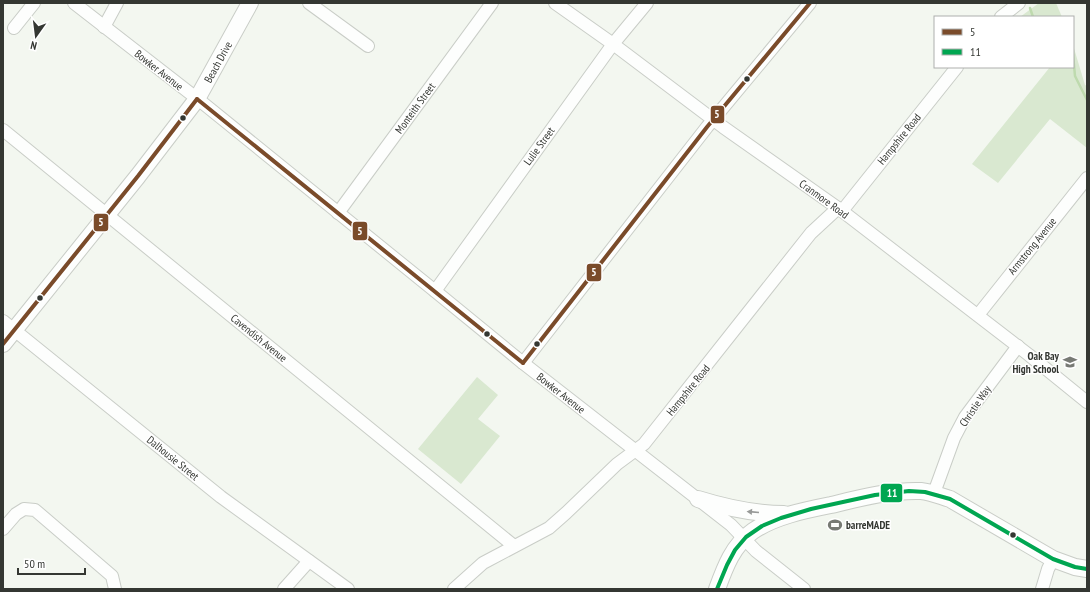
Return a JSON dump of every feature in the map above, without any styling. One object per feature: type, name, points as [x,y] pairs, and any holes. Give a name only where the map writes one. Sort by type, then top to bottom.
[{"type":"main road","name":"Beach Drive","points":[[3,344],[9,326],[107,216],[197,99],[250,3]]},
{"type":"main road","points":[[717,589],[726,563],[744,539],[753,531],[792,514],[880,494],[898,492],[922,491],[934,493],[950,499],[1053,559],[1075,567],[1087,569]]},
{"type":"main road","points":[[698,500],[746,512],[792,514]]},
{"type":"street","points":[[14,28],[34,3]]},
{"type":"street","name":"Bowker Avenue","points":[[74,3],[197,99],[435,290],[523,363],[737,531],[763,557],[804,589]]},
{"type":"street","points":[[104,27],[117,3]]},
{"type":"street","points":[[309,3],[368,46]]},
{"type":"street","name":"Monteith Street","points":[[338,213],[492,3]]},
{"type":"street","name":"Cranmore Road","points":[[555,3],[613,44],[713,120],[840,210],[1018,346],[1087,402]]},
{"type":"street","name":"Lulie Street","points":[[435,290],[613,44],[647,3]]},
{"type":"street","points":[[523,363],[713,120],[810,3]]},
{"type":"street","points":[[1002,16],[1019,3]]},
{"type":"street","name":"Hampshire Road","points":[[454,589],[483,563],[549,528],[617,464],[636,451],[647,441],[811,233],[840,210],[956,68]]},
{"type":"street","name":"Cavendish Avenue","points":[[3,130],[514,546]]},
{"type":"street","name":"Armstrong Avenue","points":[[978,315],[1087,178]]},
{"type":"street","name":"Dalhousie Street","points":[[9,326],[221,497],[348,589]]},
{"type":"street","name":"Christie Way","points":[[934,493],[954,438],[965,417],[1018,346]]},
{"type":"street","points":[[3,529],[16,514],[24,509],[35,510],[112,576],[115,586]]},
{"type":"street","points":[[763,557],[756,541],[757,534],[771,522]]},
{"type":"street","points":[[1042,589],[1048,569],[1053,559]]},
{"type":"street","points":[[284,589],[309,561]]},
{"type":"green space","points":[[1039,3],[1056,3],[1062,16],[1021,16]]},
{"type":"green space","points":[[1074,48],[1085,85],[1087,86],[1087,148],[1050,119],[998,183],[972,164],[1049,68],[1074,68]]},
{"type":"green space","points":[[477,377],[498,395],[478,419],[500,436],[461,484],[418,449]]},
{"type":"waterway","points":[[1030,8],[1033,16]]},
{"type":"waterway","points":[[1074,65],[1075,76],[1087,100]]},
{"type":"transit line","name":"5","points":[[523,363],[707,127],[810,3]]},
{"type":"transit line","name":"5","points":[[197,99],[523,363]]},
{"type":"transit line","name":"5","points":[[3,344],[138,176],[197,99]]},
{"type":"transit line","name":"11","points":[[717,589],[735,550],[746,537],[762,526],[781,518],[811,509],[875,495],[909,491],[925,492],[950,499],[1053,559],[1075,567],[1087,569]]},
{"type":"place","name":"Oak Bay High School","points":[[1070,362]]},
{"type":"place","name":"barreMADE","points":[[835,525]]}]
